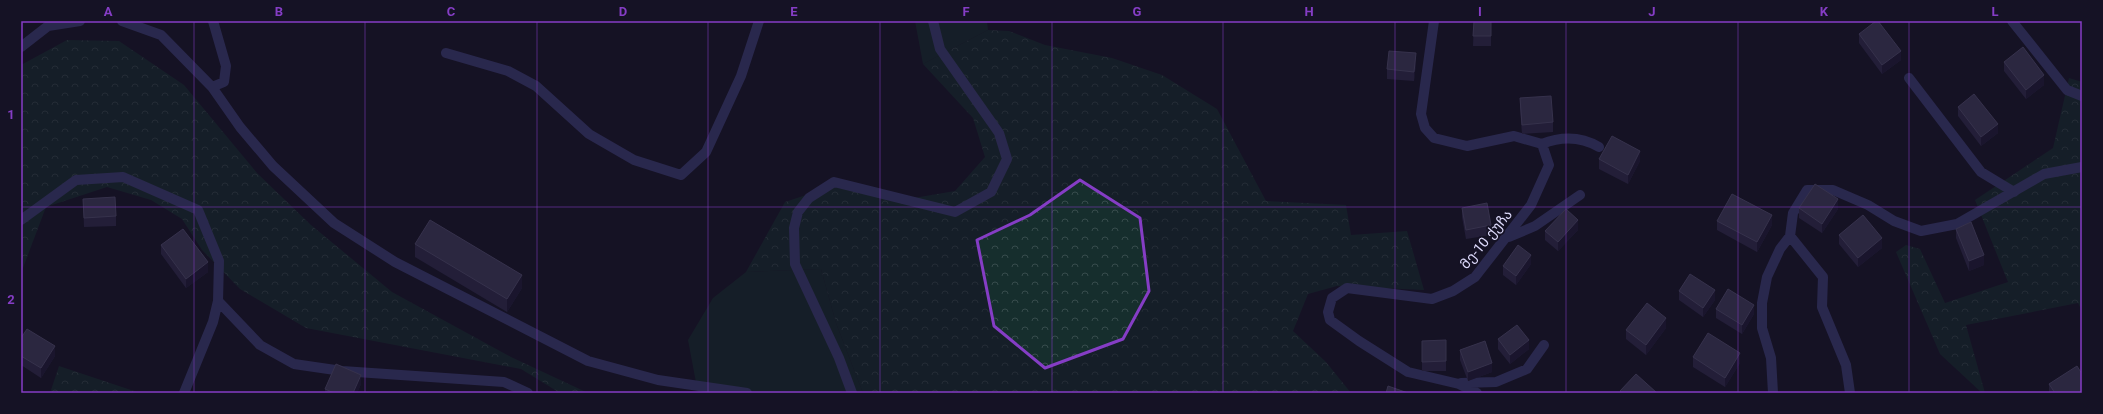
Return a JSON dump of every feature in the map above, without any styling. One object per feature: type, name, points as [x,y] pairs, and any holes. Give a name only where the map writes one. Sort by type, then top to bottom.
[{"type":"street","points":[[21,47],[48,26],[80,21]]},
{"type":"street","points":[[122,21],[161,35],[212,87],[240,127],[273,166],[334,223],[395,262],[588,361],[658,380],[747,393]]},
{"type":"street","points":[[212,87],[224,82],[226,66],[213,21]]},
{"type":"street","points":[[446,53],[508,71],[536,86],[589,134],[634,160],[681,175],[706,152],[741,76],[759,21]]},
{"type":"street","points":[[852,393],[839,358],[795,264],[794,228],[798,212],[809,198],[834,182],[955,212],[991,192],[1007,159],[999,133],[940,49],[932,21]]},
{"type":"street","points":[[1434,21],[1421,114],[1425,128],[1434,138],[1467,146],[1514,136],[1542,144],[1557,138],[1587,140],[1598,147]]},
{"type":"street","points":[[2012,21],[2066,90],[2082,96]]},
{"type":"street","points":[[1909,78],[1981,172],[2014,192]]},
{"type":"street","name":"მე-10 ქუჩა","points":[[1477,393],[1459,384],[1408,372],[1359,341],[1330,320],[1328,312],[1332,298],[1347,288],[1432,299],[1453,290],[1475,277],[1509,236],[1531,205],[1549,165],[1542,144]]},
{"type":"street","points":[[1773,393],[1771,358],[1762,328],[1762,303],[1767,277],[1780,249],[1790,236],[1793,213],[1807,190],[1833,190],[1868,205],[1894,221],[1921,231],[1957,224],[2044,174],[2082,167]]},
{"type":"street","points":[[21,220],[76,180],[123,177],[198,210],[219,261],[218,301],[214,322],[184,393]]},
{"type":"street","points":[[1509,236],[1535,226],[1580,195]]},
{"type":"street","points":[[1790,236],[1822,277],[1822,307],[1846,365],[1850,393]]},
{"type":"street","points":[[218,301],[260,345],[294,364],[342,372],[504,382],[528,393]]},
{"type":"street","points":[[1459,384],[1496,382],[1527,369],[1544,345]]},
{"type":"highlighted area","points":[[1080,180],[1140,218],[1149,291],[1123,339],[1045,368],[994,326],[977,240],[1030,215]]},
{"type":"green space","points":[[915,21],[987,21],[988,30],[923,64]]},
{"type":"green space","points":[[988,30],[1009,31],[1045,45],[1112,58],[1162,75],[1217,109],[1266,201],[1346,205],[1351,235],[1407,231],[1424,290],[1337,286],[1308,294],[1293,331],[1326,362],[1351,393],[863,393],[836,323],[821,269],[746,272],[785,202],[842,183],[902,200],[955,191],[985,157],[973,118],[923,64]]},
{"type":"green space","points":[[67,40],[119,41],[184,85],[257,173],[311,225],[392,292],[511,357],[588,393],[560,393],[521,369],[306,328],[240,289],[202,250],[182,219],[151,200],[107,187],[46,207],[21,273],[21,65]]},
{"type":"green space","points":[[2069,78],[2082,82],[2082,311],[2078,303],[1966,325],[1985,393],[1982,393],[1940,354],[1896,252],[1906,245],[1920,249],[1945,303],[2008,282],[1975,200],[2053,148]]},
{"type":"green space","points":[[821,269],[836,323],[863,393],[698,393],[688,340],[713,298],[746,272]]},
{"type":"green space","points":[[59,366],[140,393],[50,393]]},
{"type":"building","points":[[1474,21],[1491,21],[1491,36],[1473,36]]},
{"type":"building","points":[[1878,21],[1901,51],[1882,65],[1859,34]]},
{"type":"building","points":[[2023,47],[2044,75],[2026,90],[2004,62]]},
{"type":"building","points":[[1389,51],[1416,53],[1414,72],[1387,69]]},
{"type":"building","points":[[1974,94],[1998,124],[1981,137],[1958,107]]},
{"type":"building","points":[[1551,96],[1553,122],[1522,125],[1520,98]]},
{"type":"building","points":[[1612,136],[1640,151],[1628,175],[1599,159]]},
{"type":"building","points":[[1815,184],[1838,199],[1822,224],[1799,208]]},
{"type":"building","points":[[1732,194],[1772,215],[1757,242],[1717,221]]},
{"type":"building","points":[[115,197],[116,216],[84,218],[83,199]]},
{"type":"building","points":[[1487,203],[1491,225],[1466,230],[1462,208]]},
{"type":"building","points":[[1566,209],[1578,220],[1558,242],[1545,231]]},
{"type":"building","points":[[1863,215],[1882,238],[1858,258],[1839,235]]},
{"type":"building","points":[[430,220],[522,275],[507,299],[415,244]]},
{"type":"building","points":[[1971,222],[1984,255],[1969,261],[1956,229]]},
{"type":"building","points":[[183,229],[208,262],[186,279],[161,245]]},
{"type":"building","points":[[1518,245],[1531,255],[1516,276],[1503,266]]},
{"type":"building","points":[[1690,274],[1715,290],[1703,308],[1679,291]]},
{"type":"building","points":[[1728,289],[1754,305],[1742,325],[1716,309]]},
{"type":"building","points":[[1647,303],[1666,318],[1646,345],[1626,330]]},
{"type":"building","points":[[1517,325],[1529,340],[1510,355],[1498,339]]},
{"type":"building","points":[[27,329],[55,346],[41,368],[21,356],[21,338]]},
{"type":"building","points":[[1708,333],[1740,353],[1725,378],[1693,357]]},
{"type":"building","points":[[1446,340],[1446,361],[1422,362],[1422,341]]},
{"type":"building","points":[[1485,341],[1492,363],[1468,372],[1460,350]]},
{"type":"building","points":[[336,364],[361,375],[353,393],[334,393],[325,389]]},
{"type":"building","points":[[2077,366],[2082,374],[2082,393],[2055,393],[2049,384]]},
{"type":"building","points":[[1636,374],[1657,393],[1622,393],[1620,391]]},
{"type":"building","points":[[1388,386],[1408,393],[1386,393]]}]
